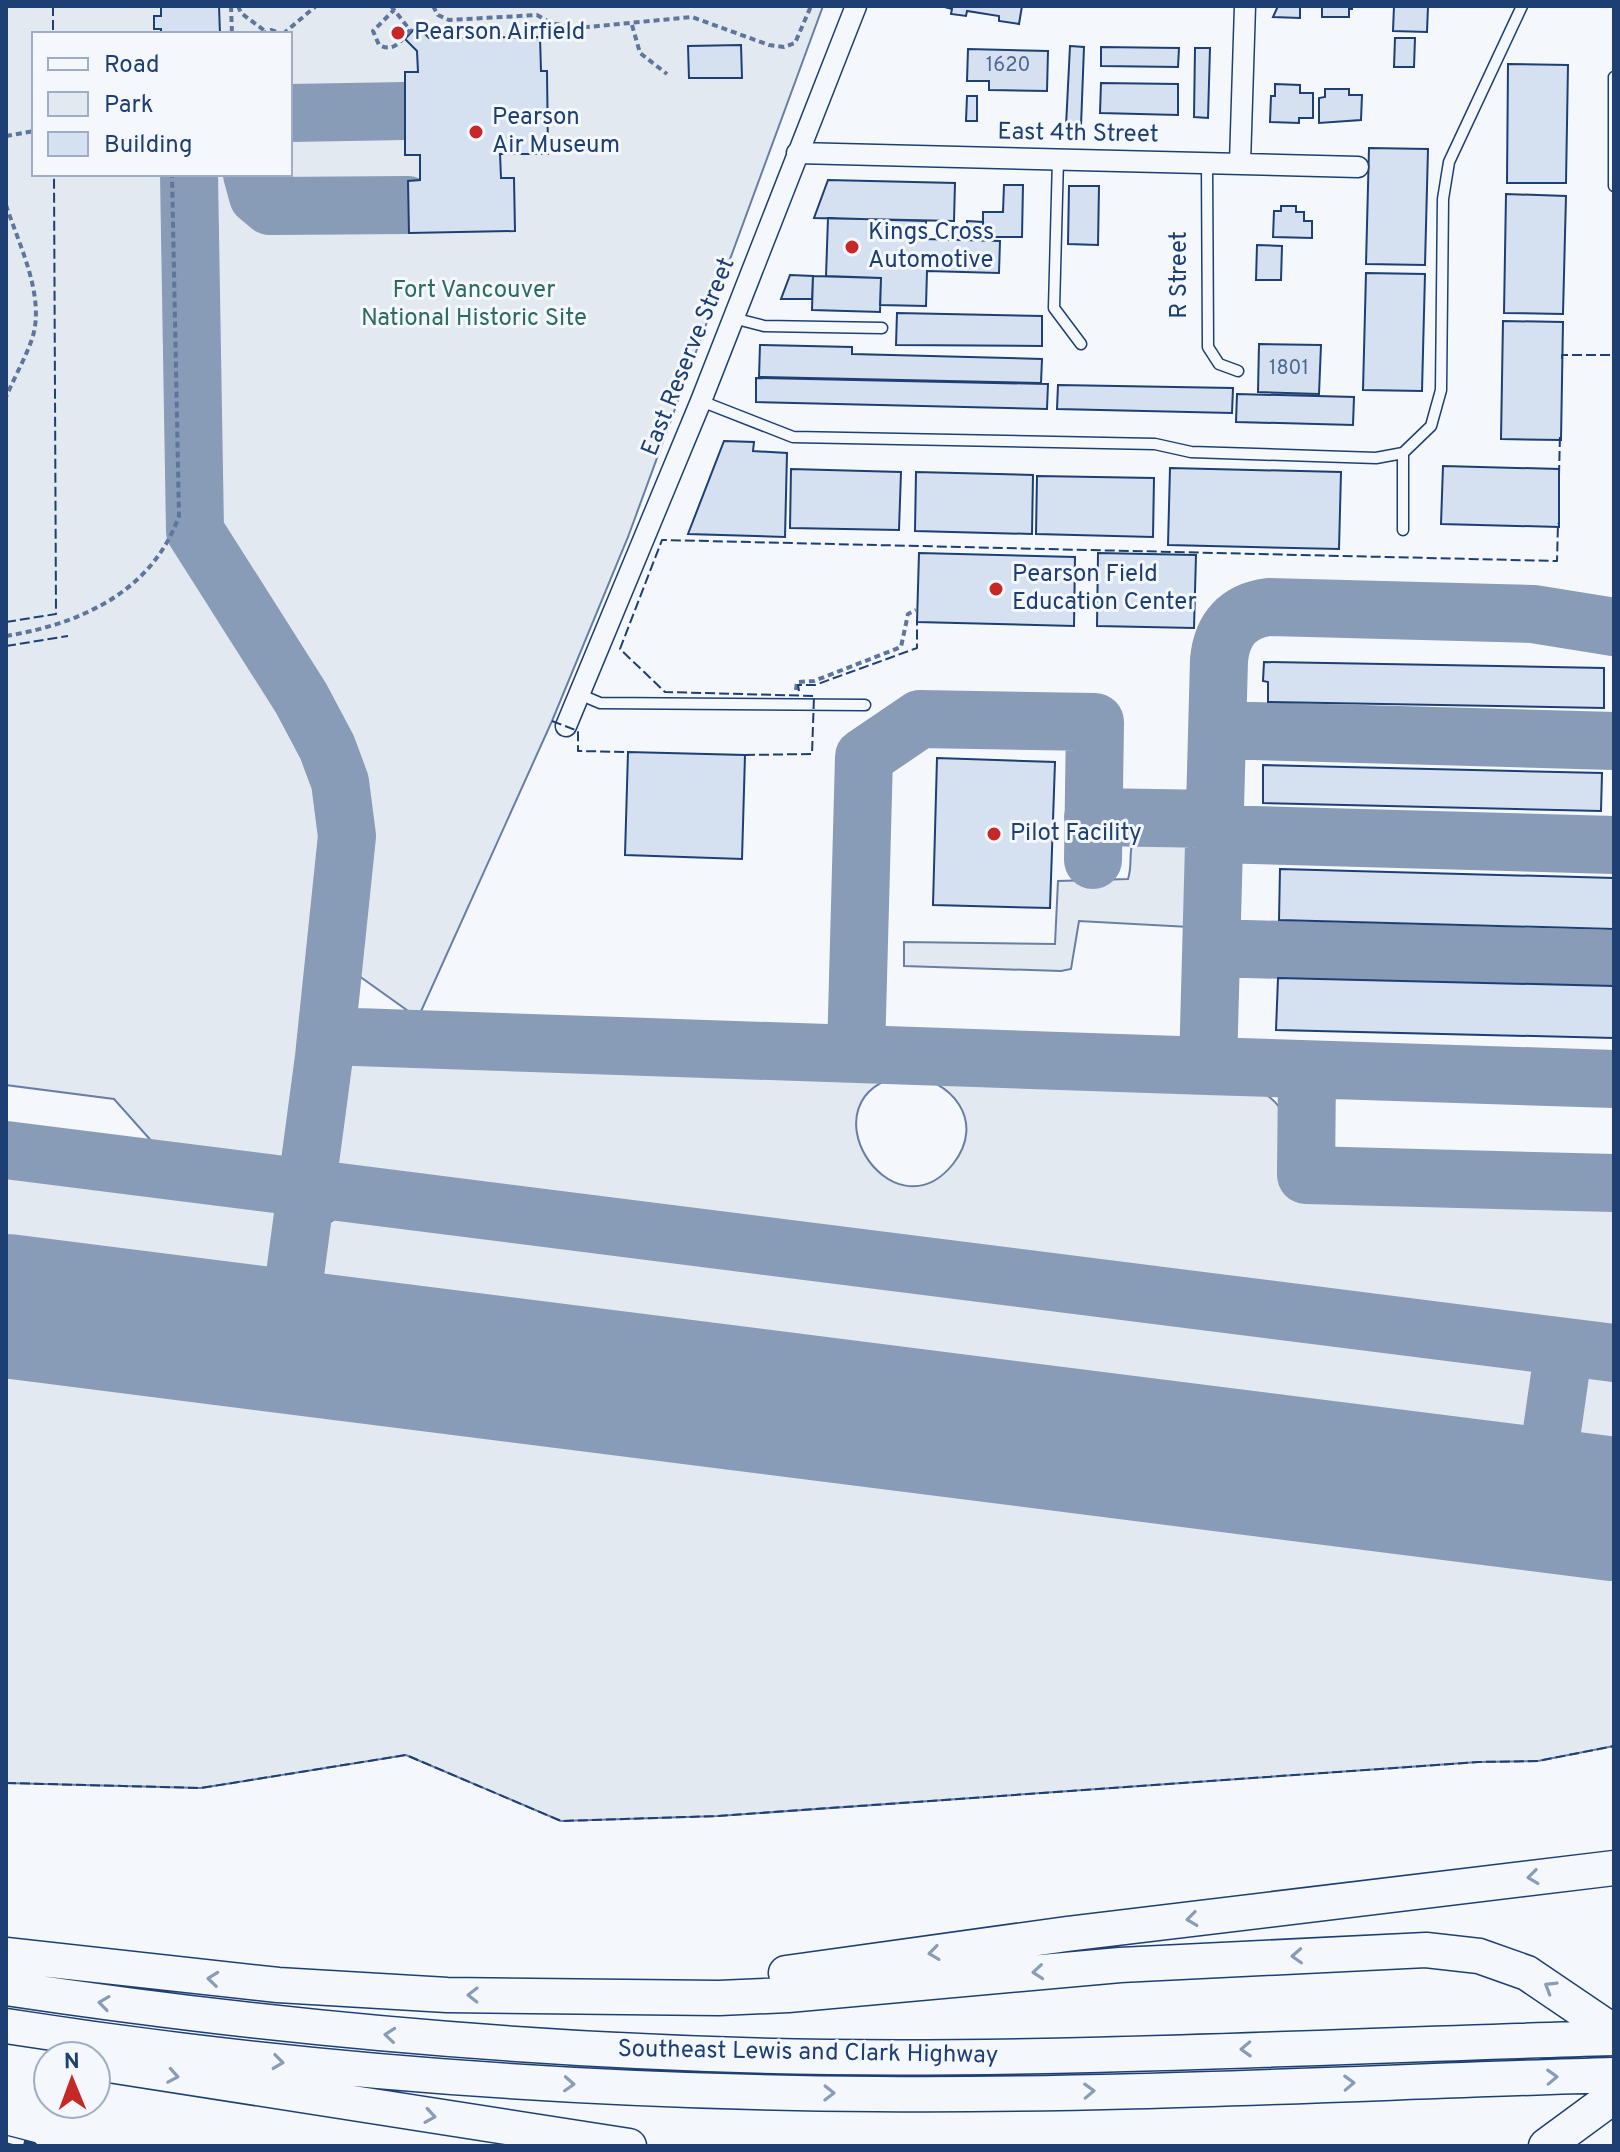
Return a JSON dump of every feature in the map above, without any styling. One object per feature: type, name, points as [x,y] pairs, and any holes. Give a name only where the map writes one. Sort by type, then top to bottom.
[{"type":"highway","points":[[551,1996],[719,1982],[1067,1934],[1614,1868]]},
{"type":"highway","points":[[6,1955],[278,1985],[551,1996],[788,1995],[1120,1965],[1426,1950],[1479,1956],[1527,1973],[1614,2035]]},
{"type":"highway","name":"Southeast Lewis and Clark Highway","points":[[6,1988],[372,2034],[680,2053],[983,2056],[1614,2035]]},
{"type":"highway","name":"Southeast Lewis and Clark Highway","points":[[6,2026],[321,2067],[491,2081],[742,2092],[1018,2093],[1614,2075]]},
{"type":"highway","points":[[6,2042],[32,2048]]},
{"type":"highway","points":[[112,2065],[629,2146]]},
{"type":"highway","points":[[1546,2146],[1614,2096]]},
{"type":"street","name":"East Reserve Street","points":[[566,726],[701,401],[856,6]]},
{"type":"street","points":[[1240,163],[1245,6]]},
{"type":"street","name":"East 4th Street","points":[[797,153],[1358,167]]},
{"type":"lane","points":[[701,401],[793,437],[1155,444],[1191,452],[1376,458],[1403,453],[1431,426],[1441,390],[1443,199],[1449,162],[1522,6]]},
{"type":"lane","points":[[1614,77],[1614,186]]},
{"type":"lane","points":[[1058,159],[1054,308],[1081,344]]},
{"type":"lane","name":"R Street","points":[[1207,163],[1208,347],[1219,364],[1238,371]]},
{"type":"lane","points":[[733,318],[764,326],[882,328]]},
{"type":"lane","points":[[1403,453],[1403,530]]},
{"type":"lane","points":[[579,694],[600,703],[865,705]]},
{"type":"path","points":[[231,6],[232,32]]},
{"type":"path","points":[[238,6],[241,13],[263,32]]},
{"type":"path","points":[[285,32],[316,6]]},
{"type":"path","points":[[433,6],[438,15],[449,20],[537,15],[551,23],[577,28],[692,17],[750,39],[784,47],[795,43],[811,6]]},
{"type":"path","points":[[392,8],[410,30],[394,48],[385,49],[379,45],[373,31],[392,8]]},
{"type":"path","points":[[632,25],[640,53],[667,74]]},
{"type":"path","points":[[6,136],[32,131]]},
{"type":"path","points":[[6,636],[73,621],[106,605],[149,566],[176,525],[179,516],[172,176]]},
{"type":"path","points":[[6,205],[30,282],[36,314],[32,338],[6,397]]},
{"type":"path","points":[[797,705],[797,682],[814,681],[901,647],[908,614],[916,610]]},
{"type":"green space","name":"Fort Vancouver National Historic Site","points":[[6,6],[823,6],[628,537],[552,721],[418,1018],[317,946],[287,1166],[280,1169],[163,1154],[114,1099],[6,1085]]},
{"type":"green space","points":[[1149,830],[1178,832],[1192,849],[1189,927],[1079,921],[1071,969],[1061,971],[904,966],[904,942],[1055,944],[1058,881],[1128,879],[1132,843]]},
{"type":"green space","points":[[363,1049],[1249,1086],[1266,1094],[1284,1116],[1289,1144],[1287,1192],[1594,1200],[1614,1204],[1614,1331],[1582,1333],[345,1177],[330,1168],[326,1125],[330,1094],[345,1053]],"holes":[[[905,1075],[937,1084],[959,1104],[965,1118],[966,1132],[963,1148],[953,1164],[929,1183],[904,1185],[882,1175],[866,1156],[857,1132],[859,1108],[874,1088]]]},
{"type":"green space","points":[[6,1164],[257,1198],[273,1210],[282,1223],[286,1240],[284,1259],[256,1288],[228,1305],[6,1277]]},
{"type":"green space","points":[[359,1211],[1491,1352],[1539,1366],[1540,1419],[1526,1469],[345,1319],[324,1289],[314,1256],[324,1228],[338,1217]]},
{"type":"green space","points":[[6,1335],[1614,1539],[1614,1746],[1538,1761],[1478,1762],[718,1816],[561,1821],[406,1755],[201,1788],[6,1783]]},
{"type":"green space","points":[[1586,1369],[1614,1369],[1614,1480],[1568,1474],[1566,1434],[1569,1403],[1578,1378]]},
{"type":"building","points":[[161,6],[219,6],[220,32],[161,32],[161,29],[154,29],[154,16],[161,16]]},
{"type":"building","points":[[941,6],[1022,6],[1019,24],[999,21],[999,16],[967,11],[966,16],[951,14],[952,9]]},
{"type":"building","points":[[1278,6],[1300,6],[1300,18],[1273,17]]},
{"type":"building","points":[[1322,6],[1352,6],[1352,9],[1349,9],[1349,17],[1322,17]]},
{"type":"building","points":[[1394,6],[1428,6],[1427,32],[1393,31]]},
{"type":"building","name":"Pearson Air Museum","points":[[417,26],[429,38],[540,37],[541,71],[547,71],[548,154],[500,154],[501,178],[514,178],[515,231],[409,233],[408,181],[420,180],[420,155],[405,155],[405,72],[418,72],[417,51],[405,39]]},
{"type":"building","points":[[1395,38],[1415,38],[1414,67],[1394,67]]},
{"type":"building","points":[[741,45],[742,78],[689,78],[688,46]]},
{"type":"building","points":[[1070,46],[1084,47],[1081,126],[1066,126]]},
{"type":"building","points":[[1101,47],[1179,48],[1178,67],[1101,66]]},
{"type":"building","points":[[1195,48],[1210,48],[1208,118],[1194,117]]},
{"type":"building","points":[[968,49],[1048,51],[1047,91],[989,90],[989,81],[967,81]]},
{"type":"building","points":[[1508,64],[1568,65],[1566,183],[1507,183]]},
{"type":"building","points":[[1101,83],[1178,84],[1178,115],[1100,113]]},
{"type":"building","points":[[1275,84],[1300,85],[1300,93],[1313,93],[1313,118],[1299,118],[1299,123],[1270,122],[1271,96],[1275,96]]},
{"type":"building","points":[[1325,89],[1349,89],[1349,95],[1362,95],[1361,120],[1319,123],[1319,98],[1325,97]]},
{"type":"building","points":[[967,96],[977,96],[977,121],[966,121]]},
{"type":"building","points":[[1369,148],[1428,149],[1425,265],[1366,264]]},
{"type":"building","points":[[828,180],[955,183],[954,221],[814,218]]},
{"type":"building","points":[[1004,185],[1023,185],[1022,237],[983,237],[983,212],[1003,212]]},
{"type":"building","points":[[1069,186],[1099,186],[1098,245],[1068,244]]},
{"type":"building","points":[[1506,194],[1566,196],[1563,314],[1504,313]]},
{"type":"building","points":[[1281,206],[1296,206],[1296,212],[1304,212],[1304,221],[1312,221],[1312,238],[1273,237],[1274,211],[1281,211]]},
{"type":"building","points":[[828,218],[926,221],[925,239],[1000,241],[999,273],[927,271],[926,306],[880,305],[881,278],[826,276]]},
{"type":"building","points":[[967,221],[983,222],[983,241],[967,241]]},
{"type":"building","points":[[1257,245],[1282,246],[1281,280],[1256,280]]},
{"type":"building","points":[[1366,273],[1425,274],[1422,391],[1363,390]]},
{"type":"building","points":[[790,275],[813,276],[812,299],[781,299]]},
{"type":"building","points":[[813,276],[881,278],[880,312],[812,310]]},
{"type":"building","points":[[897,313],[1042,316],[1042,346],[896,345]]},
{"type":"building","points":[[1503,321],[1563,322],[1561,440],[1501,439]]},
{"type":"building","points":[[1259,344],[1321,345],[1319,394],[1258,392]]},
{"type":"building","points":[[760,345],[852,347],[852,354],[1042,359],[1041,383],[759,377]]},
{"type":"building","points":[[756,378],[1048,384],[1047,409],[756,402]]},
{"type":"building","points":[[1058,385],[1233,388],[1232,413],[1057,409]]},
{"type":"building","points":[[1237,394],[1354,397],[1353,425],[1236,422]]},
{"type":"building","points":[[724,441],[754,442],[753,451],[787,453],[785,537],[688,534]]},
{"type":"building","points":[[1443,466],[1559,469],[1559,527],[1441,524]]},
{"type":"building","points":[[1170,468],[1341,472],[1339,549],[1168,545]]},
{"type":"building","points":[[791,469],[901,472],[899,530],[790,528]]},
{"type":"building","points":[[916,472],[1033,475],[1032,534],[915,531]]},
{"type":"building","points":[[1037,476],[1154,478],[1153,537],[1036,534]]},
{"type":"building","name":"Pearson Field Education Center","points":[[919,553],[1075,557],[1074,626],[917,622]]},
{"type":"building","points":[[1098,553],[1196,555],[1194,628],[1097,626]]},
{"type":"building","points":[[1264,662],[1604,668],[1604,708],[1268,702],[1268,682],[1263,681]]},
{"type":"building","points":[[628,752],[745,755],[742,859],[625,855]]},
{"type":"building","name":"Pilot Facility","points":[[937,758],[1055,762],[1050,908],[933,905]]},
{"type":"building","points":[[1263,765],[1602,773],[1601,811],[1263,803]]},
{"type":"building","points":[[1280,869],[1614,878],[1614,929],[1279,920]]},
{"type":"building","points":[[1278,978],[1614,986],[1614,1038],[1276,1030]]},
{"type":"taxiway","points":[[292,113],[405,111]]},
{"type":"taxiway","points":[[189,176],[195,531],[301,698],[327,747],[340,782],[347,836],[324,1057],[286,1342]]},
{"type":"taxiway","points":[[253,176],[258,196],[270,206],[408,205]]},
{"type":"taxiway","points":[[1614,627],[1533,614],[1269,607],[1240,617],[1234,623],[1224,639],[1219,660],[1208,1066],[1614,1079]]},
{"type":"taxiway","points":[[856,1053],[864,757],[920,719],[1095,722],[1093,860]]},
{"type":"taxiway","points":[[1218,730],[1614,741]]},
{"type":"taxiway","points":[[1093,817],[1215,819]]},
{"type":"taxiway","points":[[1215,834],[1614,845]]},
{"type":"taxiway","points":[[1212,948],[1614,959]]},
{"type":"taxiway","points":[[326,1036],[1208,1066]]},
{"type":"taxiway","points":[[1307,1071],[1306,1175],[1614,1183]]},
{"type":"taxiway","points":[[6,1150],[1614,1353]]},
{"type":"taxiway","points":[[1517,1496],[1532,1493],[1545,1479],[1564,1347]]},
{"type":"runway","points":[[6,1306],[1614,1509]]},
{"type":"railway","points":[[6,2139],[33,2146]]},
{"type":"fence","points":[[53,6],[53,32]]},
{"type":"fence","points":[[6,622],[56,614],[54,176]]},
{"type":"fence","points":[[1562,359],[1562,355],[1614,355]]},
{"type":"fence","points":[[1559,475],[1560,435]]},
{"type":"fence","points":[[745,755],[812,754],[814,696],[665,692],[620,649],[662,540],[1557,561],[1558,523]]},
{"type":"fence","points":[[799,691],[798,685],[815,685],[917,648],[917,622]]},
{"type":"fence","points":[[6,646],[68,636]]},
{"type":"fence","points":[[552,721],[578,731],[578,751],[628,752]]},
{"type":"fence","points":[[6,1783],[201,1788],[406,1755],[561,1821],[718,1816],[1478,1762],[1538,1761],[1614,1746]]},
{"type":"place","name":"Pearson Airfield","points":[[398,33]]},
{"type":"place","name":"Pearson Air Museum","points":[[476,132]]},
{"type":"place","name":"Kings Cross Automotive","points":[[852,247]]},
{"type":"place","name":"Pearson Field Education Center","points":[[996,589]]},
{"type":"place","name":"Pilot Facility","points":[[994,834]]}]
